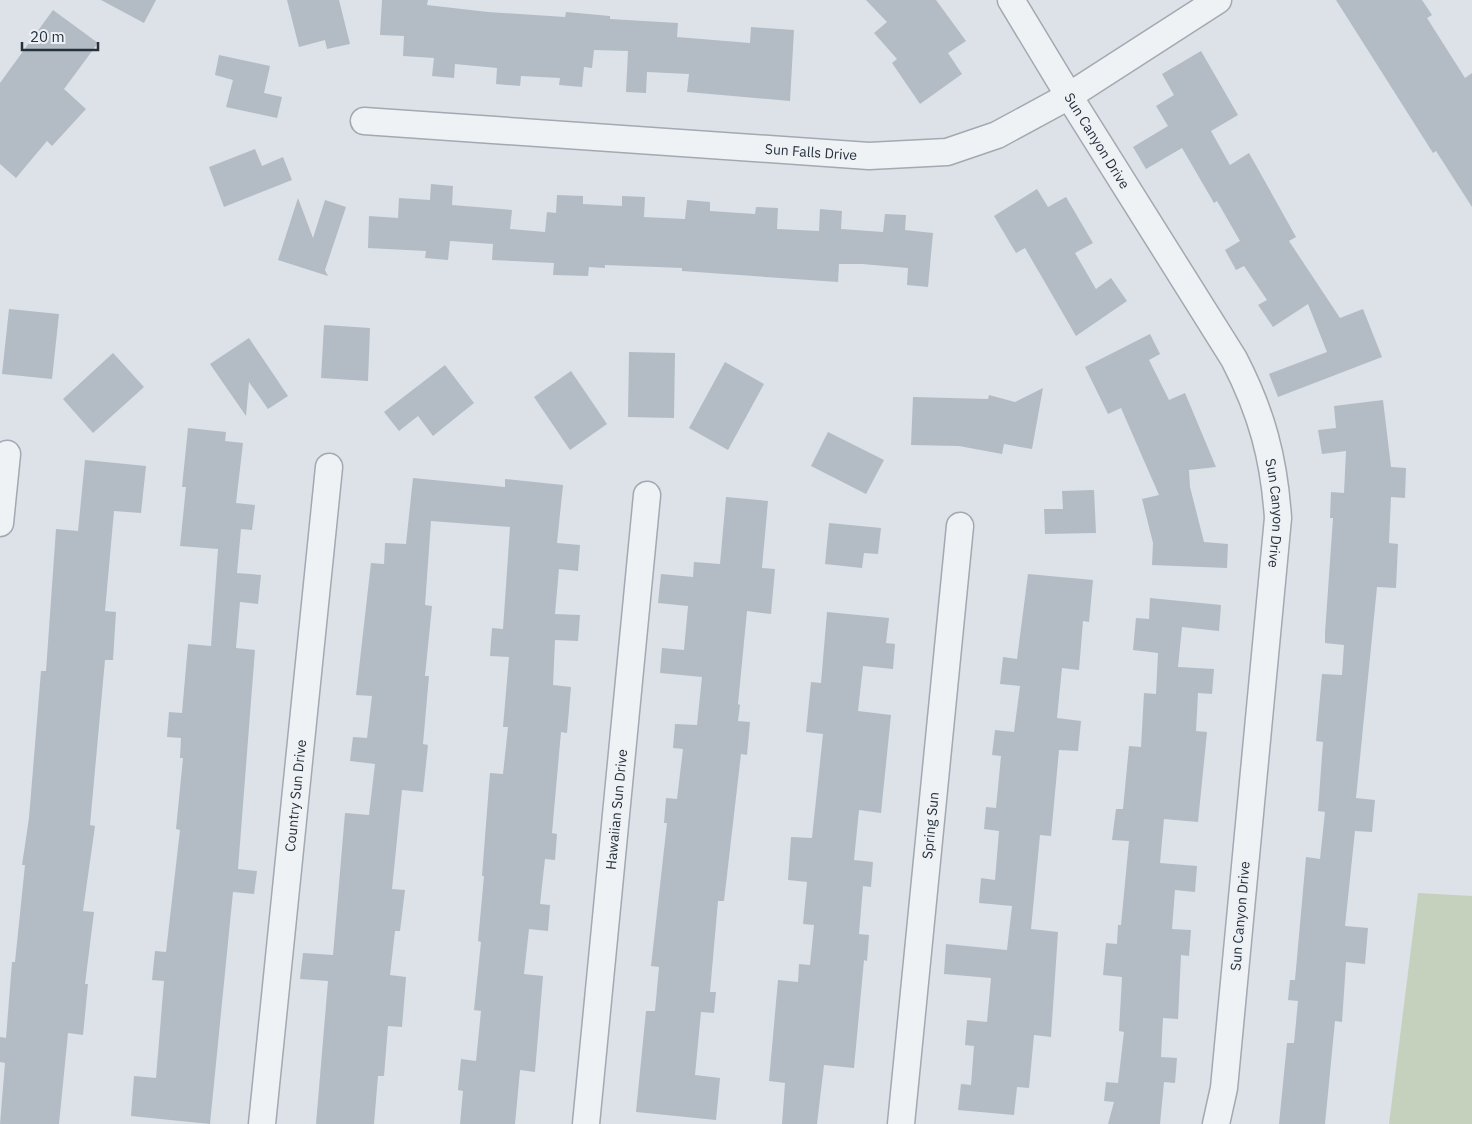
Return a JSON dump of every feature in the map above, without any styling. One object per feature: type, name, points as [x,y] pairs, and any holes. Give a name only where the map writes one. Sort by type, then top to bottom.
[{"type":"street","name":"Sun Canyon Drive","points":[[1011,0],[1234,359],[1250,389],[1262,420],[1271,452],[1278,518],[1224,1088],[1216,1124]]},
{"type":"street","name":"Sun Falls Drive","points":[[364,121],[869,156],[947,152],[997,135],[1069,96],[1218,0]]},
{"type":"street","points":[[0,523],[7,454]]},
{"type":"street","name":"Country Sun Drive","points":[[262,1124],[329,467]]},
{"type":"street","name":"Hawaiian Sun Drive","points":[[586,1124],[647,495]]},
{"type":"street","name":"Spring Sun","points":[[901,1124],[960,526]]},
{"type":"green space","points":[[1418,893],[1472,896],[1472,1124],[1389,1124]]},
{"type":"building","points":[[101,0],[156,0],[144,23]]},
{"type":"building","points":[[287,0],[339,0],[350,44],[327,49],[325,40],[299,47]]},
{"type":"building","points":[[382,0],[428,0],[427,5],[488,12],[565,17],[566,12],[610,16],[610,19],[678,23],[677,37],[750,43],[751,27],[794,30],[790,101],[687,92],[689,74],[647,72],[646,93],[626,92],[628,51],[594,50],[592,68],[584,67],[582,87],[559,85],[560,78],[521,76],[520,86],[496,84],[497,68],[455,64],[454,78],[432,76],[434,58],[403,56],[404,36],[380,35]]},
{"type":"building","points":[[866,0],[936,0],[966,41],[948,53],[962,74],[920,104],[892,63],[897,59],[874,33],[887,22]]},
{"type":"building","points":[[1336,0],[1422,0],[1432,15],[1427,18],[1465,78],[1472,73],[1472,207],[1436,151],[1433,153]]},
{"type":"building","points":[[53,10],[98,43],[64,89],[86,109],[52,146],[47,141],[16,178],[0,164],[0,83]]},
{"type":"building","points":[[1201,51],[1238,115],[1211,131],[1230,165],[1249,153],[1296,237],[1289,241],[1340,318],[1363,309],[1382,357],[1278,397],[1269,374],[1327,352],[1308,304],[1273,327],[1258,305],[1267,300],[1244,266],[1236,270],[1225,250],[1240,241],[1217,201],[1214,203],[1182,148],[1146,169],[1133,147],[1168,126],[1156,106],[1174,95],[1162,74]]},
{"type":"building","points":[[219,55],[270,66],[264,93],[282,97],[277,118],[226,107],[233,80],[215,75]]},
{"type":"building","points":[[255,149],[262,166],[283,157],[292,180],[224,207],[209,167]]},
{"type":"building","points":[[431,184],[453,186],[452,205],[512,210],[510,229],[545,232],[547,212],[556,213],[557,195],[583,196],[583,204],[622,206],[622,196],[645,197],[644,217],[685,219],[687,200],[710,202],[710,211],[755,214],[756,207],[778,208],[777,229],[819,231],[820,209],[842,211],[841,229],[883,232],[885,214],[906,215],[905,230],[933,233],[928,287],[907,285],[908,268],[862,264],[839,264],[838,282],[682,271],[682,268],[605,265],[605,268],[589,267],[588,276],[553,275],[554,263],[492,260],[493,244],[450,241],[448,260],[425,258],[426,251],[368,248],[369,216],[398,218],[399,198],[430,200]]},
{"type":"building","points":[[1037,189],[1048,207],[1066,197],[1093,243],[1075,253],[1096,289],[1111,278],[1127,301],[1076,336],[1025,248],[1016,253],[994,216]]},
{"type":"building","points":[[298,198],[313,238],[325,200],[346,207],[325,270],[328,276],[278,260]]},
{"type":"building","points":[[9,309],[59,314],[52,379],[2,374]]},
{"type":"building","points":[[324,325],[370,328],[368,381],[321,378]]},
{"type":"building","points":[[1150,334],[1160,354],[1149,360],[1169,400],[1185,393],[1216,467],[1189,470],[1190,487],[1204,542],[1228,544],[1227,568],[1152,565],[1153,543],[1142,499],[1159,495],[1121,408],[1108,414],[1085,367]]},
{"type":"building","points":[[249,338],[288,396],[268,409],[249,382],[246,416],[210,364]]},
{"type":"building","points":[[629,352],[675,353],[674,418],[628,417]]},
{"type":"building","points":[[113,353],[144,387],[93,433],[63,399]]},
{"type":"building","points":[[725,362],[764,384],[728,450],[689,428]]},
{"type":"building","points":[[445,365],[474,403],[433,436],[418,416],[399,431],[384,412]]},
{"type":"building","points":[[571,371],[607,424],[570,450],[534,397]]},
{"type":"building","points":[[1043,388],[1032,449],[1004,444],[1002,454],[959,446],[911,445],[913,397],[988,399],[989,395],[1015,402]]},
{"type":"building","points":[[1383,400],[1391,467],[1406,468],[1405,498],[1391,497],[1389,543],[1398,544],[1396,588],[1377,587],[1356,798],[1375,800],[1372,832],[1355,831],[1345,926],[1368,928],[1365,964],[1346,962],[1342,1022],[1335,1021],[1325,1124],[1279,1124],[1287,1043],[1294,1043],[1298,1001],[1288,1000],[1290,980],[1295,980],[1306,857],[1320,859],[1325,812],[1318,811],[1323,742],[1316,741],[1322,674],[1342,675],[1344,645],[1325,643],[1325,633],[1333,518],[1330,518],[1331,492],[1344,493],[1346,451],[1322,454],[1318,430],[1336,428],[1334,406]]},
{"type":"building","points":[[188,428],[226,432],[225,441],[243,443],[236,503],[255,505],[252,530],[241,529],[237,573],[261,575],[258,604],[240,602],[236,648],[255,650],[238,869],[257,871],[254,894],[233,892],[210,1124],[131,1116],[134,1076],[156,1078],[164,981],[152,980],[155,951],[166,952],[180,830],[176,829],[183,758],[180,758],[181,738],[167,737],[169,712],[182,713],[188,644],[211,646],[218,549],[180,546],[186,487],[182,487]]},
{"type":"building","points":[[828,432],[884,460],[866,494],[811,466]]},
{"type":"building","points":[[85,460],[146,466],[141,513],[114,511],[105,611],[116,612],[113,660],[105,660],[90,825],[95,826],[83,911],[94,912],[85,984],[88,984],[83,1035],[68,1033],[59,1124],[0,1124],[5,1063],[0,1062],[0,1037],[6,1038],[12,962],[15,962],[25,865],[22,865],[29,818],[41,671],[46,671],[56,529],[78,531]]},
{"type":"building","points":[[413,478],[505,487],[505,479],[563,485],[557,543],[580,545],[578,571],[559,569],[555,614],[580,615],[578,641],[555,640],[553,685],[571,687],[567,733],[561,732],[552,833],[557,834],[555,860],[545,859],[540,904],[550,905],[548,931],[529,929],[524,974],[543,976],[535,1072],[520,1070],[515,1124],[460,1124],[463,1091],[458,1090],[461,1059],[476,1061],[481,1011],[474,1010],[481,942],[478,941],[490,773],[503,774],[508,727],[503,727],[509,657],[490,656],[492,628],[503,629],[510,527],[431,521],[425,605],[432,606],[425,676],[429,676],[423,744],[428,745],[423,792],[402,790],[392,889],[405,890],[400,931],[395,931],[390,975],[406,977],[402,1027],[388,1026],[384,1076],[378,1076],[374,1124],[316,1124],[328,981],[300,979],[303,953],[333,955],[345,813],[369,815],[375,764],[350,761],[353,737],[367,738],[372,696],[356,695],[371,563],[384,564],[385,543],[406,544]]},
{"type":"building","points":[[1094,490],[1096,533],[1045,534],[1044,509],[1063,509],[1062,491]]},
{"type":"building","points":[[726,497],[768,501],[762,568],[775,569],[771,614],[747,611],[738,721],[750,722],[747,755],[741,754],[724,901],[718,901],[710,992],[716,992],[714,1013],[701,1012],[695,1075],[720,1078],[716,1120],[636,1112],[646,1011],[655,1011],[659,967],[651,966],[667,823],[664,823],[666,798],[677,799],[683,749],[673,748],[675,724],[697,725],[702,677],[660,673],[662,648],[684,650],[688,606],[658,603],[661,574],[693,577],[694,562],[720,564]]},
{"type":"building","points":[[829,523],[881,528],[878,554],[864,553],[862,568],[825,564]]},
{"type":"building","points":[[1028,574],[1093,580],[1089,622],[1083,621],[1079,670],[1062,668],[1057,718],[1081,721],[1078,751],[1059,750],[1051,836],[1040,835],[1031,929],[1058,932],[1051,1037],[1034,1035],[1029,1088],[1017,1087],[1014,1115],[958,1110],[961,1084],[971,1085],[974,1046],[965,1045],[967,1020],[987,1022],[991,978],[944,974],[946,944],[1007,950],[1012,906],[979,903],[981,878],[995,880],[999,831],[984,829],[986,807],[996,808],[1001,756],[992,755],[995,730],[1014,732],[1020,686],[1000,684],[1003,657],[1017,659]]},
{"type":"building","points":[[1150,598],[1221,605],[1219,631],[1182,627],[1178,667],[1214,669],[1212,694],[1198,693],[1196,731],[1207,732],[1198,822],[1164,819],[1160,863],[1197,866],[1195,892],[1175,890],[1172,929],[1191,930],[1189,956],[1181,955],[1178,1019],[1163,1018],[1161,1057],[1177,1058],[1175,1083],[1164,1082],[1160,1124],[1108,1124],[1114,1102],[1104,1101],[1106,1082],[1118,1083],[1124,1032],[1119,1031],[1122,977],[1103,975],[1106,943],[1117,944],[1118,925],[1121,925],[1129,841],[1112,840],[1116,809],[1123,809],[1129,746],[1141,747],[1144,693],[1156,694],[1158,653],[1133,650],[1136,618],[1149,619]]},
{"type":"building","points":[[827,612],[889,618],[886,643],[895,644],[893,669],[863,666],[858,711],[891,715],[881,813],[859,810],[854,860],[873,862],[871,887],[863,886],[859,934],[869,935],[867,961],[864,960],[854,1068],[824,1065],[817,1124],[782,1124],[785,1083],[769,1081],[778,980],[798,982],[799,964],[810,965],[814,925],[803,924],[807,882],[788,880],[791,837],[812,838],[823,734],[806,732],[811,682],[821,683]]}]
